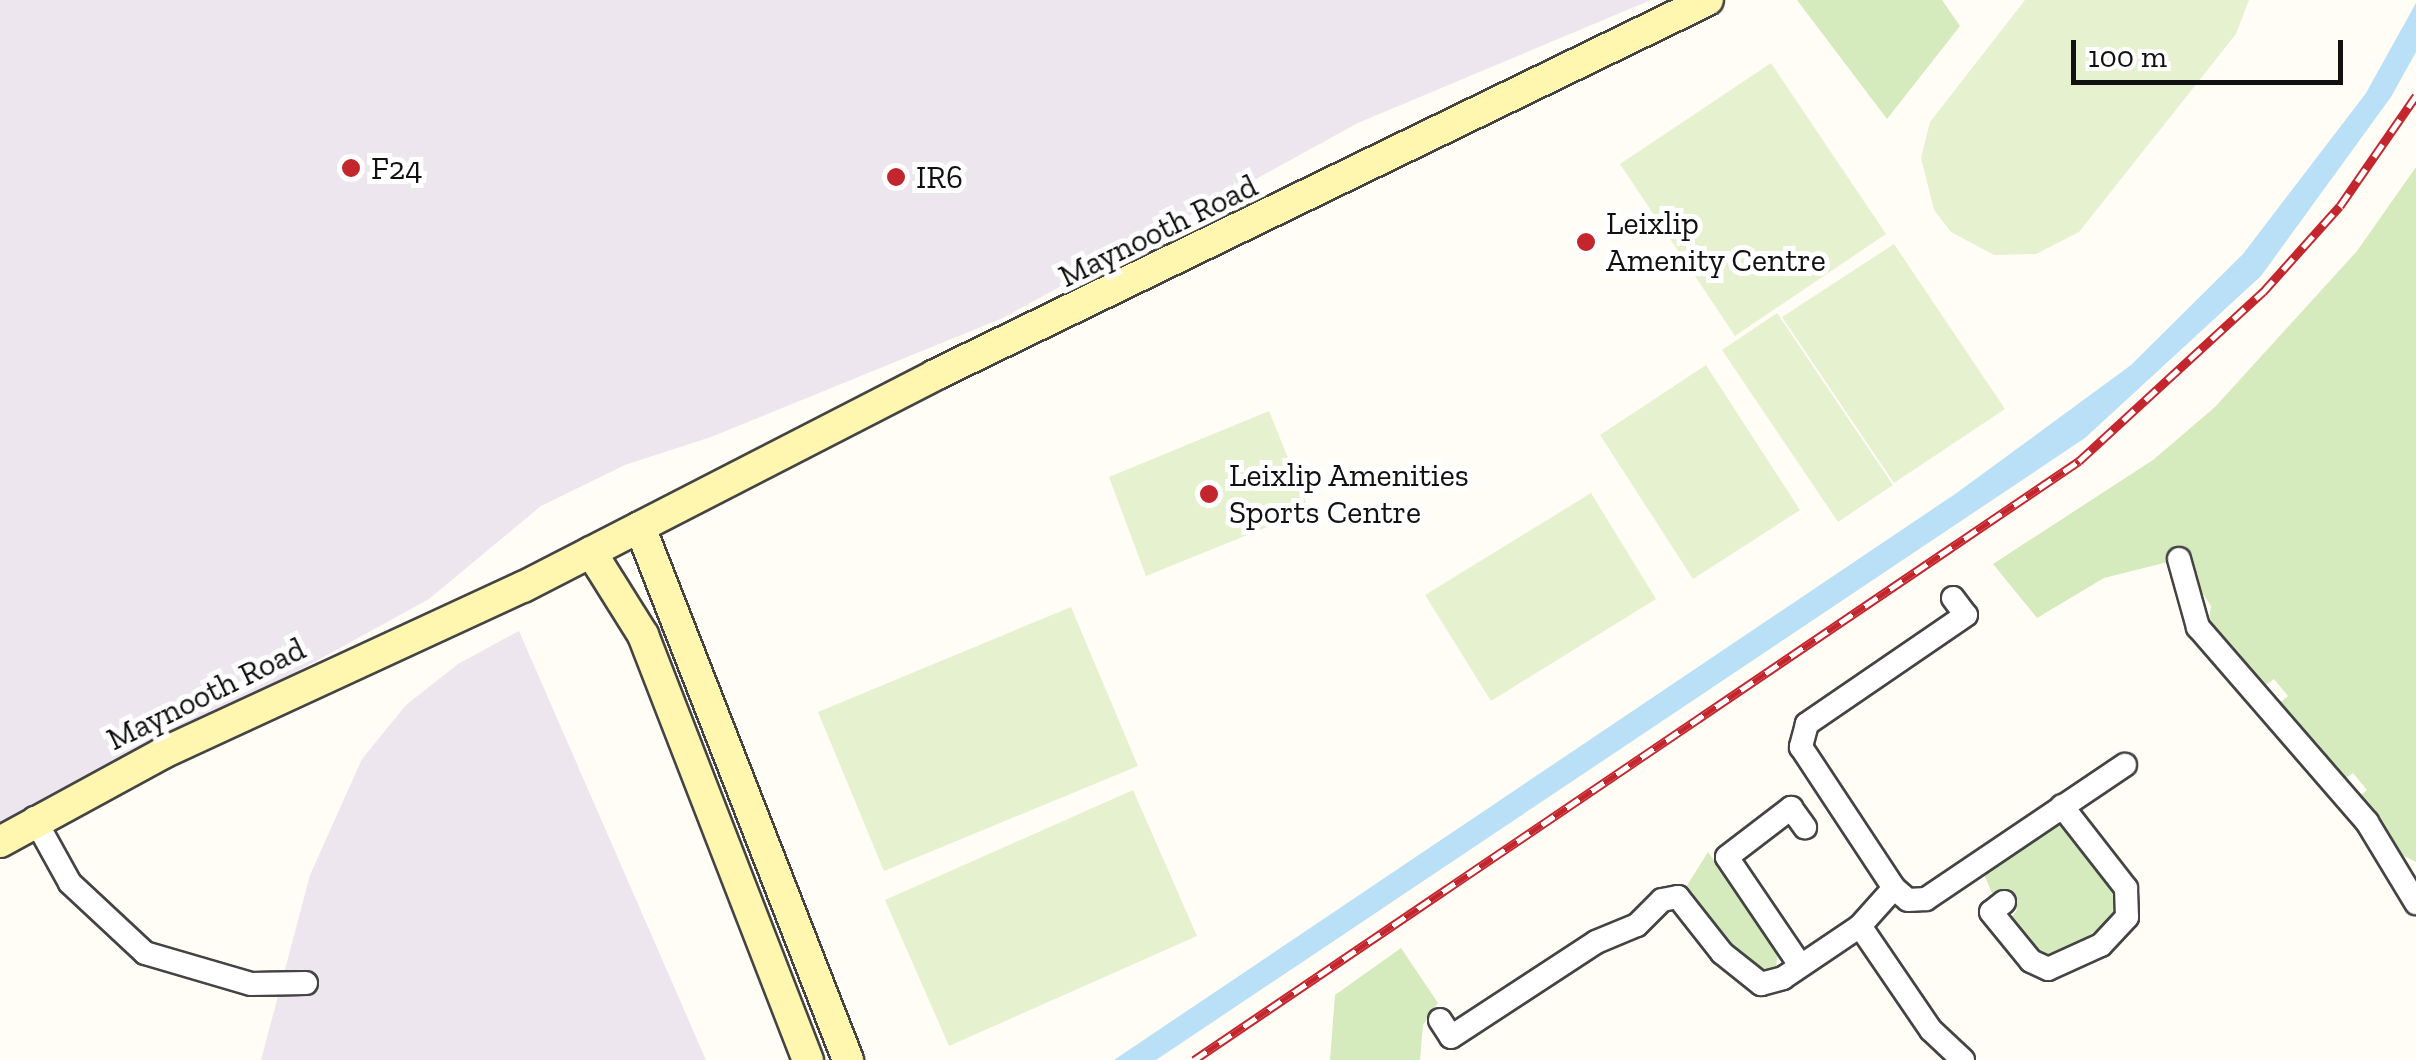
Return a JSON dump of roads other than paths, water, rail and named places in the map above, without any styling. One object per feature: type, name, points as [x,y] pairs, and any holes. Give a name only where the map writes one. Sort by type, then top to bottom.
[{"type":"main road","name":"Maynooth Road","points":[[0,842],[34,818],[368,654],[448,621],[591,552],[935,374],[1708,0]]},
{"type":"main road","points":[[640,527],[848,1060]]},
{"type":"main road","points":[[591,552],[644,635],[808,1060]]},
{"type":"street","points":[[2180,559],[2198,626],[2409,870],[2416,903]]},
{"type":"street","points":[[1954,598],[1966,615],[1807,724],[1801,748],[1894,888],[1908,900],[1926,899],[2126,764]]},
{"type":"street","points":[[2004,902],[1991,912],[2031,961],[2048,970],[2101,945],[2127,916],[2126,888],[2062,806]]},
{"type":"street","points":[[1800,965],[1727,856],[1792,808],[1805,827]]},
{"type":"street","points":[[34,818],[70,883],[144,953],[251,984],[306,983]]},
{"type":"street","points":[[1440,1020],[1451,1037],[1596,942],[1637,925],[1662,900],[1678,897],[1722,953],[1761,984],[1800,965],[1860,926],[1894,888]]},
{"type":"street","points":[[1860,926],[1931,1030],[1963,1060]]},
{"type":"water","points":[[2416,3],[2416,52],[2391,97],[2261,276],[2085,438],[1156,1060],[1114,1060],[1958,492],[2131,365],[2243,254],[2366,93]]},
{"type":"railway","points":[[1194,1060],[2079,461],[2263,292],[2340,206],[2416,96]]},
{"type":"place","name":"F24","points":[[351,168]]},
{"type":"place","name":"IR6","points":[[896,177]]},
{"type":"place","name":"Leixlip Amenity Centre","points":[[1586,242]]},
{"type":"place","name":"Leixlip Amenities Sports Centre","points":[[1209,494]]}]
